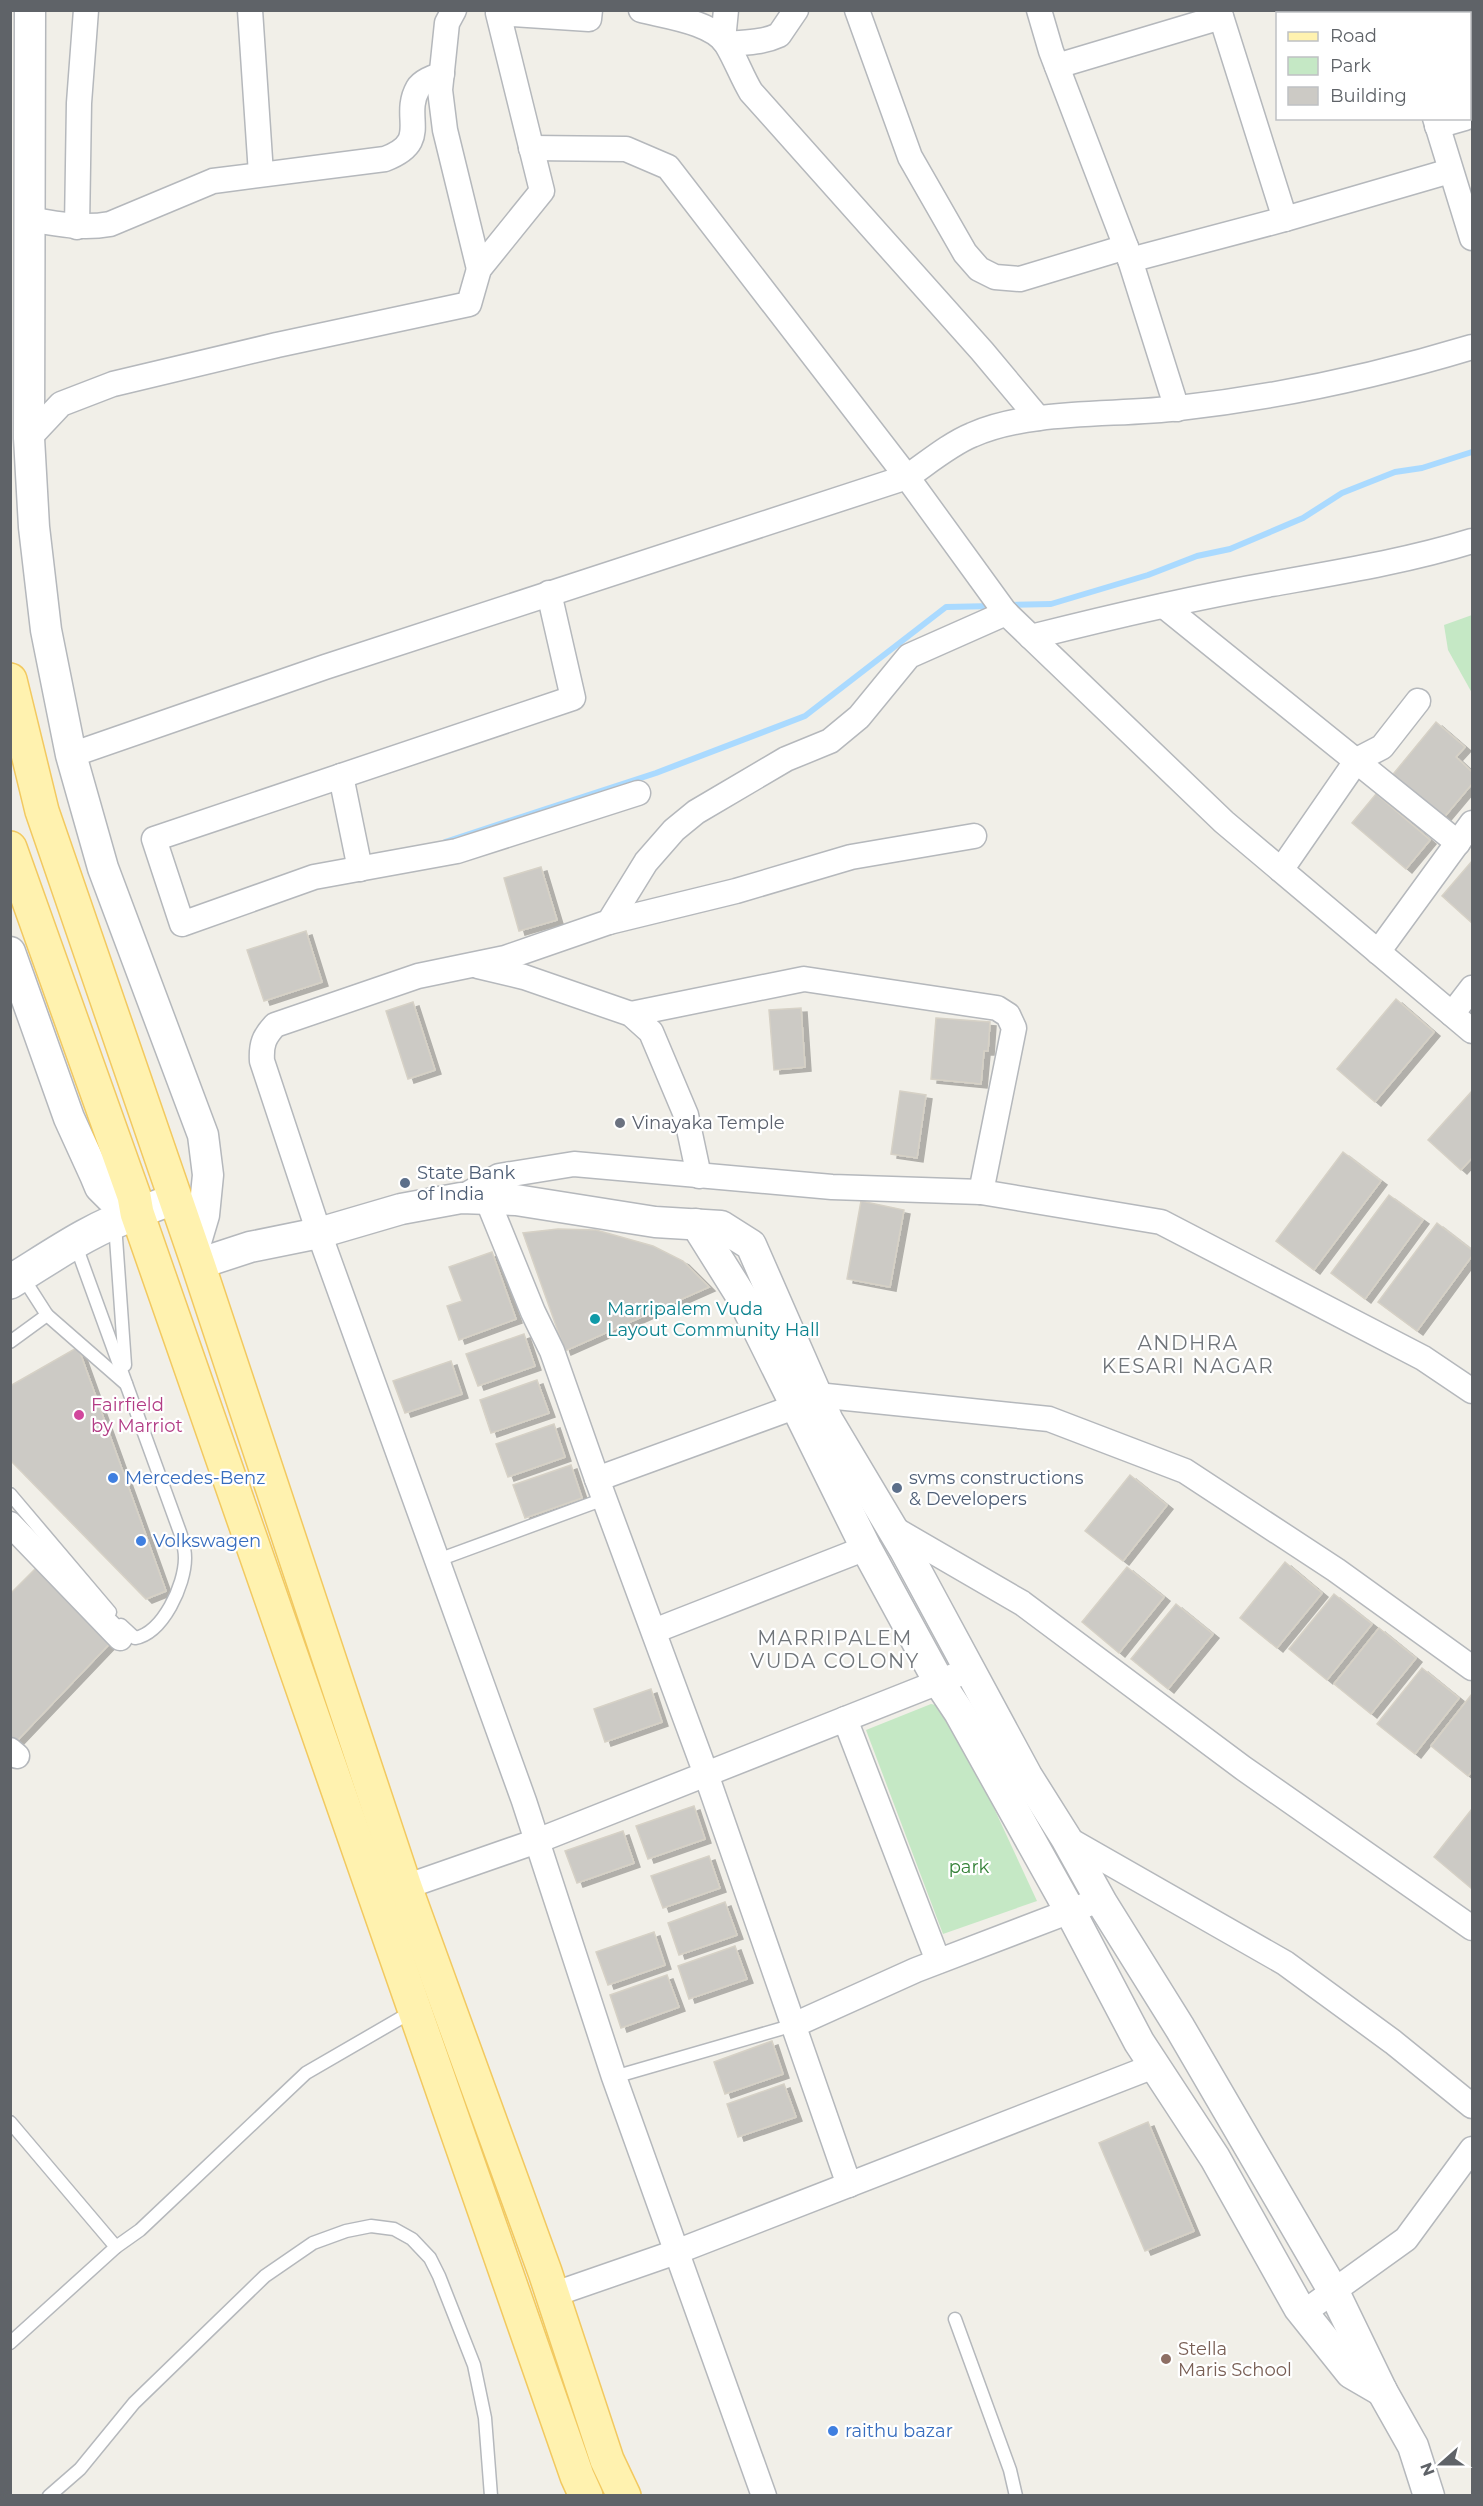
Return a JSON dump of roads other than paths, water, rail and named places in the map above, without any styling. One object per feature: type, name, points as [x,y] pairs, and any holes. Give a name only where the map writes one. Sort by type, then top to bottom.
[{"type":"main road","points":[[10,680],[42,811],[196,1258],[405,1887],[430,2003],[577,2476],[586,2496]]},
{"type":"main road","points":[[10,848],[134,1196],[126,1217],[430,2003],[552,2295],[607,2460],[624,2496]]},
{"type":"main road","points":[[16,1279],[74,1242],[126,1217]]},
{"type":"street","points":[[30,10],[29,438],[34,527],[46,630],[71,756],[103,868],[202,1135],[208,1175],[196,1258],[319,1233],[401,1209],[474,1198],[516,1200],[655,1222],[722,1226],[751,1245],[807,1401],[866,1548],[939,1682],[959,1712],[1070,1911],[1139,2042],[1215,2158],[1304,2313],[1351,2373],[1382,2391]]},
{"type":"street","points":[[77,227],[79,103],[86,10]]},
{"type":"street","points":[[250,10],[261,174]]},
{"type":"street","points":[[454,10],[447,23],[440,90],[445,130],[479,269]]},
{"type":"street","points":[[29,438],[61,404],[113,384],[277,345],[469,304],[479,269],[542,191],[498,14],[589,19],[591,10]]},
{"type":"street","points":[[641,10],[700,25],[725,42],[751,92],[982,351],[1038,418]]},
{"type":"street","points":[[725,42],[726,10]]},
{"type":"street","points":[[725,42],[761,42],[780,35],[796,10]]},
{"type":"street","points":[[857,10],[910,157],[965,253],[979,269],[995,277],[1020,279],[1286,219],[1450,171]]},
{"type":"street","points":[[1039,10],[1057,66],[1128,254],[1177,409]]},
{"type":"street","points":[[1057,66],[1220,14],[1286,219]]},
{"type":"street","points":[[29,219],[77,227],[111,224],[213,181],[394,156],[411,140],[414,101],[418,88],[425,81],[442,74]]},
{"type":"street","points":[[1452,120],[1436,122],[1473,238]]},
{"type":"street","points":[[531,148],[626,148],[668,167],[907,477],[1001,607],[1224,822],[1473,1031]]},
{"type":"street","points":[[71,756],[549,593],[907,477],[971,435],[1038,418],[1177,409],[1330,385],[1472,349]]},
{"type":"street","points":[[1031,637],[1270,584],[1346,572],[1473,541]]},
{"type":"street","points":[[549,593],[573,698],[154,839],[182,924],[314,877],[457,851],[638,793]]},
{"type":"street","points":[[1164,606],[1250,677],[1357,759],[1458,843]]},
{"type":"street","points":[[609,922],[646,862],[674,830],[696,812],[786,759],[830,741],[859,717],[909,656],[1001,607]]},
{"type":"street","points":[[1281,870],[1357,759],[1382,747],[1418,701]]},
{"type":"street","points":[[341,776],[360,869]]},
{"type":"street","points":[[1378,952],[1473,823]]},
{"type":"street","points":[[764,2496],[614,2077],[537,1841],[438,1560],[319,1233],[262,1061],[264,1037],[275,1025],[418,976],[505,958],[609,922],[736,891],[851,857],[974,836]]},
{"type":"street","points":[[10,952],[69,1118],[100,1187],[126,1217],[174,1199]]},
{"type":"street","points":[[473,964],[524,977],[631,1014],[651,1032],[686,1115],[699,1176]]},
{"type":"street","points":[[631,1014],[804,979],[998,1008],[1008,1015],[1014,1028],[981,1192]]},
{"type":"street","points":[[1452,1014],[1473,988]]},
{"type":"street","points":[[474,1198],[499,1176],[574,1164],[832,1187],[981,1192],[1161,1222],[1423,1358],[1473,1391]]},
{"type":"street","points":[[474,1198],[552,1351],[706,1774],[849,2185]]},
{"type":"street","points":[[807,1401],[828,1421],[891,1527],[1027,1776],[1180,2028],[1334,2292],[1382,2391],[1413,2446],[1429,2496]]},
{"type":"street","points":[[601,1489],[807,1401],[1049,1419],[1185,1471],[1336,1570],[1473,1668]]},
{"type":"street","points":[[10,1524],[120,1638]]},
{"type":"street","points":[[891,1527],[1022,1603],[1243,1768],[1473,1928]]},
{"type":"street","points":[[654,1631],[866,1548]]},
{"type":"street","points":[[405,1887],[537,1841],[969,1670]]},
{"type":"street","points":[[845,1719],[938,1961]]},
{"type":"street","points":[[1066,1838],[1285,1963],[1393,2042],[1473,2106]]},
{"type":"street","points":[[794,2025],[938,1961],[1100,1899]]},
{"type":"street","points":[[552,2295],[676,2252],[1154,2066]]},
{"type":"street","points":[[1304,2313],[1406,2239],[1473,2149]]},
{"type":"lane","points":[[126,1217],[127,1384]]},
{"type":"lane","points":[[10,1494],[126,1631],[135,1638],[144,1636],[162,1621],[183,1577],[185,1558],[181,1535],[74,1242]]},
{"type":"lane","points":[[16,1279],[47,1315],[127,1384]]},
{"type":"lane","points":[[10,1342],[47,1315]]},
{"type":"lane","points":[[438,1560],[601,1489]]},
{"type":"lane","points":[[10,2343],[116,2247],[141,2229],[306,2073],[430,2003]]},
{"type":"lane","points":[[614,2077],[794,2025]]},
{"type":"lane","points":[[10,2122],[116,2247]]},
{"type":"lane","points":[[49,2496],[80,2469],[134,2403],[265,2276],[313,2243],[346,2231],[371,2226],[394,2229],[412,2239],[430,2258],[439,2276],[474,2365],[485,2418],[491,2496]]},
{"type":"lane","points":[[955,2319],[1010,2470],[1016,2496]]},
{"type":"waterway","points":[[1007,605],[1051,604],[1148,575],[1197,556],[1230,549],[1303,518],[1342,493],[1395,472],[1422,468],[1472,452]]},
{"type":"waterway","points":[[445,842],[656,773],[805,716],[946,607],[994,606]]},
{"type":"place","name":"Vinayaka Temple","points":[[620,1123]]},
{"type":"place","name":"State Bank of India","points":[[405,1183]]},
{"type":"place","name":"Marripalem Vuda Layout Community Hall","points":[[595,1319]]},
{"type":"place","name":"Fairfield by Marriot","points":[[79,1415]]},
{"type":"place","name":"Mercedes-Benz","points":[[113,1478]]},
{"type":"place","name":"svms constructions & Developers","points":[[897,1488]]},
{"type":"place","name":"Volkswagen","points":[[141,1541]]},
{"type":"place","name":"Stella Maris School","points":[[1166,2359]]},
{"type":"place","name":"raithu bazar","points":[[833,2431]]},
{"type":"district","name":"ANDHRA KESARI NAGAR","points":[[1188,1354]]},
{"type":"district","name":"MARRIPALEM VUDA COLONY","points":[[835,1650]]},
{"type":"park label","name":"park","points":[[969,1867]]}]
